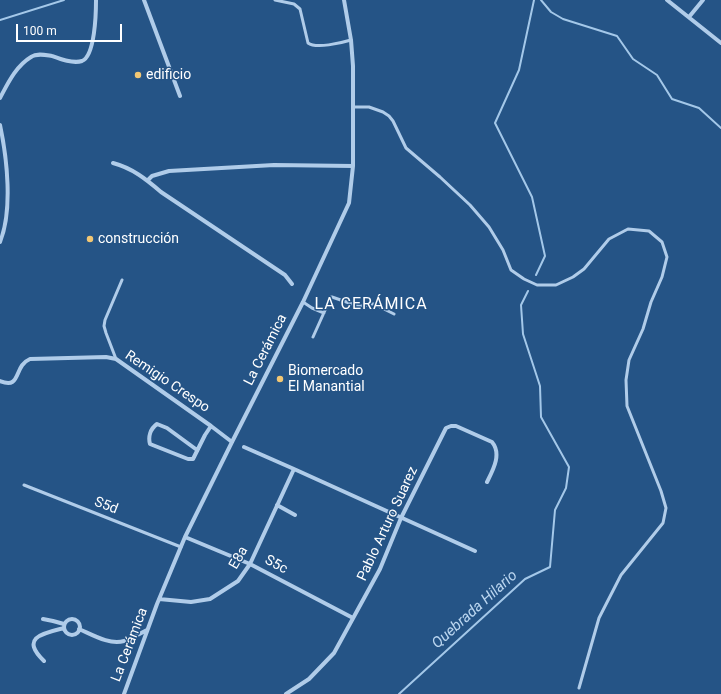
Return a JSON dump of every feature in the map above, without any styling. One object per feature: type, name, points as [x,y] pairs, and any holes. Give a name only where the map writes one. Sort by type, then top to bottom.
[{"type":"street","points":[[0,98],[13,74],[32,56],[46,55],[74,61],[83,60],[86,58],[92,41],[96,0]]},
{"type":"street","points":[[144,0],[180,96]]},
{"type":"street","name":"La Cerámica","points":[[124,694],[159,599],[185,537],[303,302],[349,204],[353,166],[353,66],[351,40],[344,0]]},
{"type":"street","points":[[667,0],[721,44]]},
{"type":"street","points":[[688,17],[703,0]]},
{"type":"street","points":[[0,125],[8,178],[5,226],[0,242]]},
{"type":"street","points":[[113,163],[127,167],[148,180],[161,192],[285,275],[292,284]]},
{"type":"street","points":[[148,180],[152,176],[169,171],[274,164],[353,166]]},
{"type":"street","name":"Remigio Crespo","points":[[0,382],[6,384],[12,383],[16,379],[21,366],[30,359],[106,357],[116,359],[232,442]]},
{"type":"street","points":[[197,450],[167,428],[157,424],[152,429],[149,438],[150,444],[188,459],[193,459],[211,426]]},
{"type":"street","name":"Pablo Arturo Suarez","points":[[286,694],[309,679],[334,653],[380,569],[401,518],[446,428],[456,426],[492,442],[494,445],[496,459],[487,482]]},
{"type":"street","points":[[244,447],[475,551]]},
{"type":"street","name":"E8a","points":[[159,599],[192,602],[210,599],[238,581],[250,564],[294,469]]},
{"type":"street","points":[[277,505],[295,515]]},
{"type":"street","name":"S5c","points":[[185,537],[250,564],[353,618]]},
{"type":"street","points":[[43,619],[54,621],[64,626],[66,632],[71,634],[76,633],[79,629]]},
{"type":"street","points":[[44,661],[36,654],[34,648],[36,637],[40,634],[64,626],[68,620],[74,619],[79,624],[79,629]]},
{"type":"street","points":[[79,629],[110,642],[129,639],[147,630]]},
{"type":"lane","points":[[275,0],[294,4],[300,9],[308,43],[310,45],[332,44],[351,40]]},
{"type":"lane","points":[[353,107],[369,107],[384,112],[389,116],[406,148],[440,176],[489,227],[503,250],[511,270],[524,279],[537,285],[556,285],[573,277],[584,269],[609,238],[628,229],[649,231],[662,242],[667,257],[662,278],[651,302],[643,329],[629,360],[626,380],[627,406],[661,491],[666,508],[663,523],[621,575],[599,618],[579,688]]},
{"type":"lane","points":[[116,359],[104,326],[104,320],[122,280]]},
{"type":"lane","points":[[312,337],[332,296],[358,306],[374,304],[394,314]]},
{"type":"lane","points":[[303,302],[324,313]]},
{"type":"lane","name":"S5d","points":[[24,485],[181,547]]},
{"type":"waterway","points":[[0,20],[64,0]]},
{"type":"waterway","name":"Quebrada Hilario","points":[[534,0],[519,70],[495,123],[532,197],[545,256],[536,275]]},
{"type":"waterway","points":[[541,0],[551,12],[563,19],[617,36],[633,59],[657,75],[672,99],[699,108],[721,128]]},
{"type":"waterway","name":"Quebrada Hilario","points":[[399,694],[525,579],[550,567],[555,510],[566,488],[569,467],[541,417],[540,386],[523,334],[521,305],[528,291]]},
{"type":"place","name":"edificio","points":[[138,75]]},
{"type":"place","name":"construcción","points":[[90,239]]},
{"type":"place","name":"Biomercado El Manantial","points":[[280,379]]},
{"type":"district","name":"LA CERÁMICA","points":[[371,305]]}]
